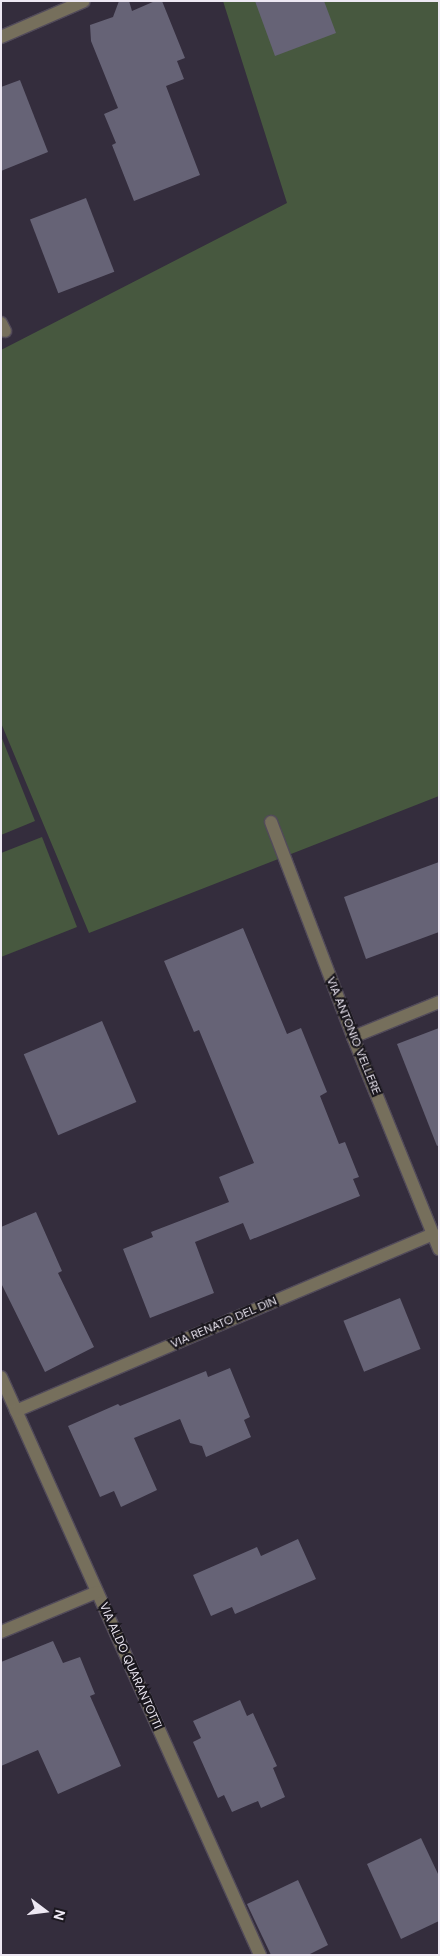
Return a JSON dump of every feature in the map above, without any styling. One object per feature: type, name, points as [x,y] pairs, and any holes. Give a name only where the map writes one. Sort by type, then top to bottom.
[{"type":"street","points":[[1,37],[84,1]]},
{"type":"street","name":"VIA ANTONIO VELLERE","points":[[271,822],[353,1037],[439,1249]]},
{"type":"street","points":[[353,1037],[439,1002]]},
{"type":"street","name":"VIA RENATO DEL DIN","points":[[16,1411],[433,1234]]},
{"type":"street","name":"VIA ALDO QUARANTOTTI","points":[[1,1377],[260,1955]]},
{"type":"street","points":[[1,1632],[97,1592]]},
{"type":"green space","points":[[223,1],[439,1],[439,796],[89,933],[1,723],[1,350],[287,203]]},
{"type":"green space","points":[[1,736],[35,821],[1,835]]},
{"type":"green space","points":[[42,837],[77,927],[1,957],[1,853]]},
{"type":"building","points":[[119,1],[129,1],[132,11],[155,1],[162,1],[185,58],[177,61],[184,79],[166,86],[200,175],[134,201],[112,145],[116,143],[104,114],[118,108],[91,41],[90,25],[113,17]]},
{"type":"building","points":[[255,1],[324,1],[336,33],[275,56]]},
{"type":"building","points":[[20,80],[48,152],[1,171],[1,87]]},
{"type":"building","points":[[86,198],[114,272],[58,293],[30,220]]},
{"type":"building","points":[[439,862],[439,932],[366,959],[344,897]]},
{"type":"building","points":[[243,928],[287,1034],[301,1028],[327,1092],[320,1096],[339,1144],[345,1142],[359,1177],[353,1179],[360,1196],[250,1240],[243,1223],[195,1242],[214,1293],[150,1318],[123,1249],[153,1237],[151,1232],[229,1202],[219,1177],[254,1163],[199,1030],[194,1032],[164,961]]},
{"type":"building","points":[[102,1021],[136,1102],[58,1135],[24,1054]]},
{"type":"building","points":[[439,1028],[439,1145],[437,1146],[397,1044]]},
{"type":"building","points":[[36,1212],[62,1271],[58,1273],[94,1347],[45,1372],[1,1283],[1,1227]]},
{"type":"building","points":[[400,1298],[421,1349],[364,1372],[343,1321]]},
{"type":"building","points":[[230,1368],[250,1417],[244,1420],[251,1437],[206,1457],[202,1446],[190,1443],[180,1419],[134,1438],[157,1490],[121,1507],[114,1491],[100,1497],[68,1426],[118,1404],[120,1406],[206,1371],[208,1377]]},
{"type":"building","points":[[298,1539],[316,1579],[235,1614],[232,1607],[211,1616],[193,1575],[257,1547],[261,1556]]},
{"type":"building","points":[[53,1641],[63,1663],[80,1657],[95,1694],[90,1696],[121,1766],[58,1794],[38,1750],[1,1766],[1,1662]]},
{"type":"building","points":[[240,1700],[247,1716],[253,1713],[277,1766],[273,1768],[285,1797],[261,1808],[258,1801],[232,1812],[224,1795],[218,1798],[193,1742],[201,1738],[193,1721]]},
{"type":"building","points":[[421,1838],[439,1876],[439,1921],[401,1939],[367,1864]]},
{"type":"building","points":[[298,1880],[328,1945],[308,1955],[271,1955],[247,1904]]}]
